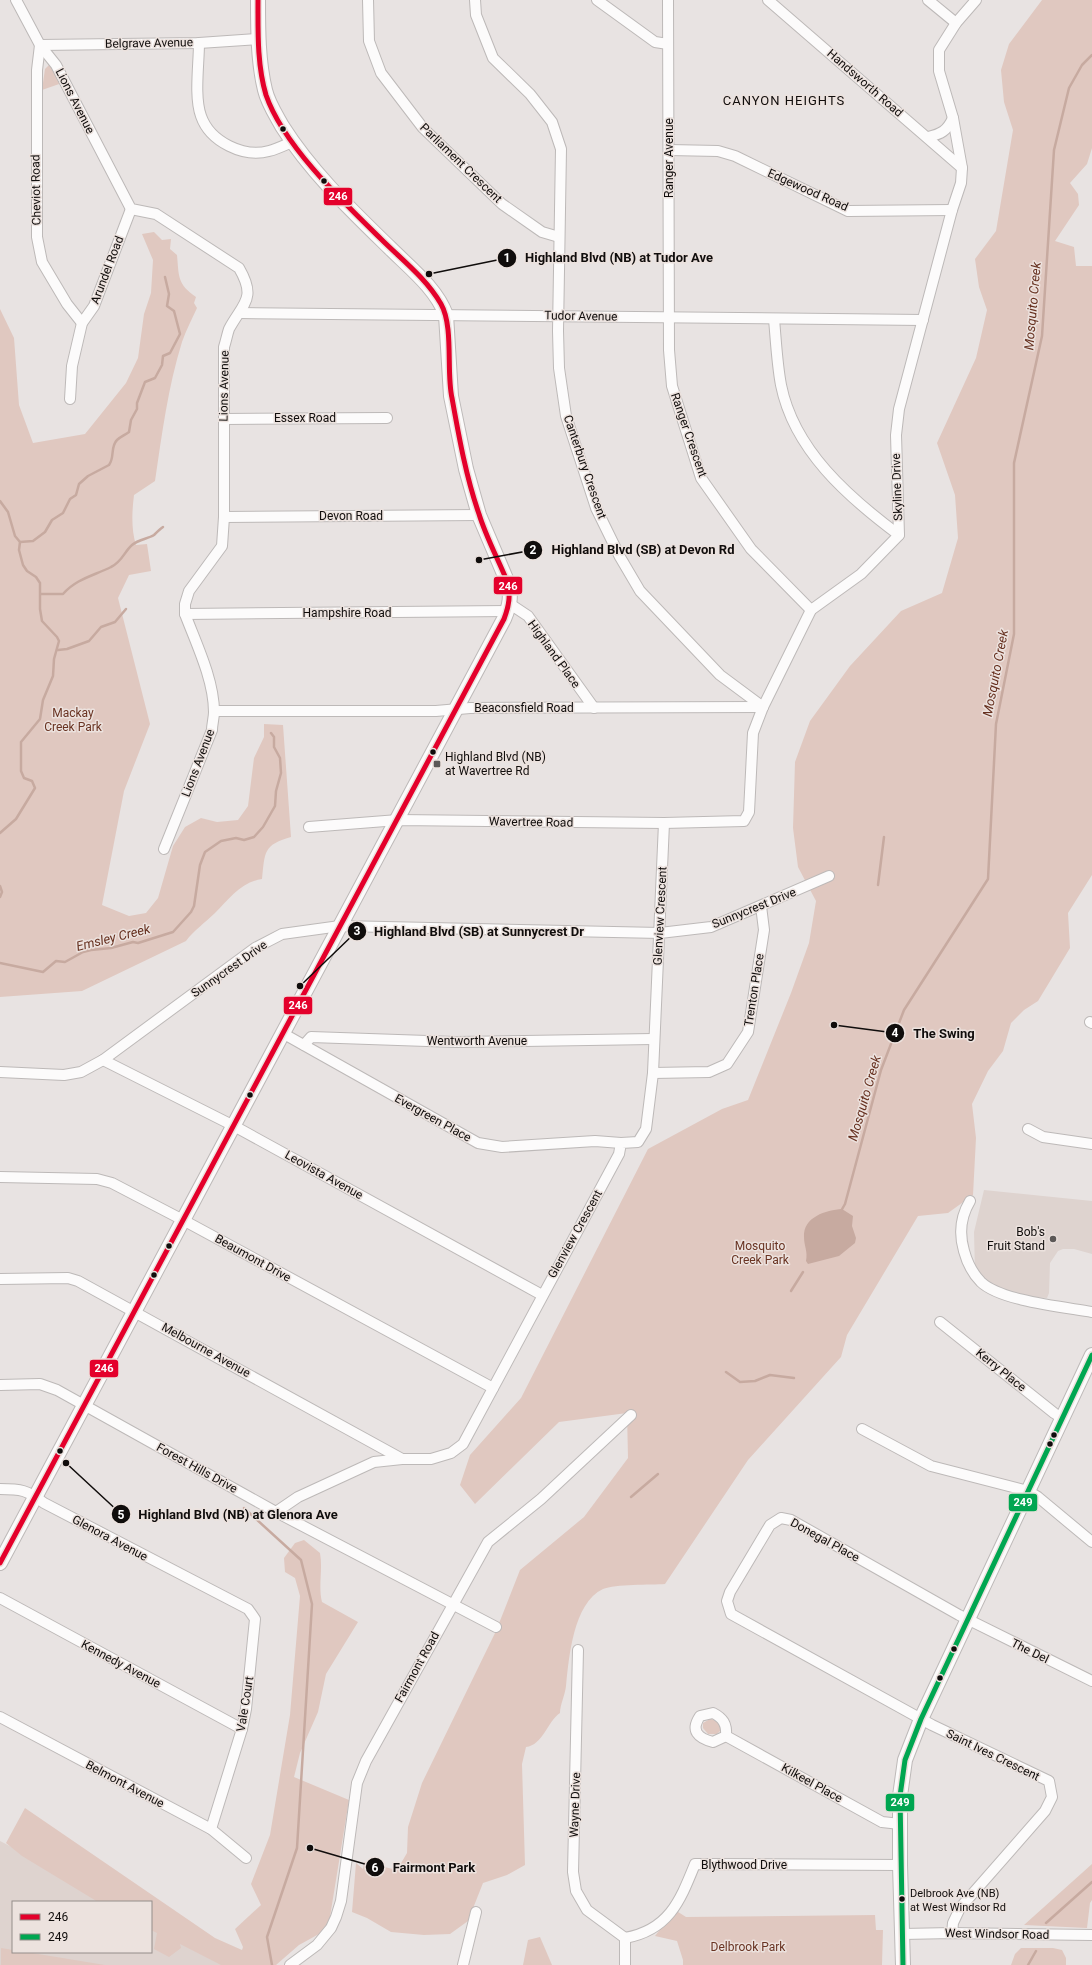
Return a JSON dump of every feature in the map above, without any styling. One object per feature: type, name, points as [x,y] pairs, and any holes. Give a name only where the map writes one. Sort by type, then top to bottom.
[{"type":"street","name":"Lions Avenue","points":[[16,0],[40,45],[56,65],[131,209],[156,214],[239,268],[247,282],[247,302],[229,330],[224,347],[224,517],[222,546],[189,591],[185,604],[185,614],[206,670],[214,712],[212,730],[164,849]]},
{"type":"street","points":[[0,1563],[398,820],[509,607],[510,590],[507,580],[479,515],[466,469],[451,396],[446,315],[442,305],[429,287],[336,196],[292,142],[275,113],[266,92],[258,39],[258,0]]},
{"type":"street","name":"Parliament Crescent","points":[[368,0],[369,41],[381,73],[423,128],[502,204],[542,232],[559,237]]},
{"type":"street","name":"Canterbury Crescent","points":[[475,0],[476,15],[493,58],[530,94],[552,122],[561,149],[559,237],[560,368],[566,416],[596,508],[620,557],[640,592],[720,676],[763,707]]},
{"type":"street","points":[[597,0],[655,42],[668,44]]},
{"type":"street","name":"Ranger Avenue","points":[[668,0],[669,317]]},
{"type":"street","name":"Handsworth Road","points":[[768,0],[962,168]]},
{"type":"street","points":[[928,0],[956,23]]},
{"type":"street","name":"Skyline Drive","points":[[749,812],[752,733],[763,707],[811,610],[861,574],[899,535],[896,434],[899,410],[952,210],[962,183],[962,168],[953,118],[938,71],[939,50],[956,23],[976,0]]},
{"type":"street","name":"Belgrave Avenue","points":[[40,45],[199,43],[258,39]]},
{"type":"street","points":[[199,43],[198,101],[201,117],[210,131],[227,146],[241,151],[268,151],[292,142]]},
{"type":"street","name":"Cheviot Road","points":[[40,45],[36,76],[37,237],[42,262],[67,304],[82,323]]},
{"type":"street","points":[[928,137],[941,134],[948,128],[953,118]]},
{"type":"street","name":"Edgewood Road","points":[[669,150],[718,151],[735,156],[848,211],[952,210]]},
{"type":"street","name":"Arundel Road","points":[[70,399],[72,366],[82,323],[94,306],[131,209]]},
{"type":"street","name":"Tudor Avenue","points":[[240,313],[923,320]]},
{"type":"street","name":"Ranger Crescent","points":[[669,317],[669,350],[672,386],[702,478],[751,548],[811,610]]},
{"type":"street","points":[[774,319],[782,386],[791,416],[810,452],[850,496],[899,535]]},
{"type":"street","name":"Essex Road","points":[[224,419],[387,418]]},
{"type":"street","name":"Devon Road","points":[[224,517],[479,515]]},
{"type":"street","name":"Hampshire Road","points":[[185,614],[484,612],[509,607]]},
{"type":"street","name":"Highland Place","points":[[509,607],[528,616],[594,708]]},
{"type":"street","name":"Beaconsfield Road","points":[[214,712],[436,712],[470,708],[763,707]]},
{"type":"street","name":"Wavertree Road","points":[[309,827],[398,820],[664,823],[744,821],[749,812]]},
{"type":"street","name":"Glenview Crescent","points":[[276,1512],[298,1496],[374,1462],[402,1459],[431,1459],[451,1453],[463,1444],[619,1154],[621,1143],[638,1142],[646,1129],[653,1072],[664,823]]},
{"type":"street","name":"Sunnycrest Drive","points":[[0,1072],[64,1074],[81,1072],[103,1060],[256,948],[282,934],[340,926],[660,933],[711,927],[829,876]]},
{"type":"street","name":"Trenton Place","points":[[653,1072],[709,1072],[727,1064],[748,1032],[764,930],[761,906]]},
{"type":"street","name":"Evergreen Place","points":[[284,1034],[478,1143],[502,1147],[595,1141],[621,1143]]},
{"type":"street","name":"Wentworth Avenue","points":[[304,1045],[311,1037],[456,1042],[654,1039]]},
{"type":"street","name":"Leovista Avenue","points":[[103,1060],[234,1126],[542,1295]]},
{"type":"street","points":[[1028,1129],[1043,1137],[1092,1144]]},
{"type":"street","name":"Beaumont Drive","points":[[0,1177],[97,1179],[112,1183],[492,1388]]},
{"type":"street","points":[[970,1200],[966,1208],[961,1229],[963,1246],[971,1270],[982,1282],[992,1290],[1006,1295],[1092,1312]]},
{"type":"street","name":"Melbourne Avenue","points":[[0,1279],[68,1278],[78,1281],[402,1459]]},
{"type":"street","name":"Kerry Place","points":[[940,1322],[1062,1418]]},
{"type":"street","points":[[903,1965],[900,1865],[900,1796],[905,1760],[921,1719],[1062,1418],[1089,1372],[1092,1355]]},
{"type":"street","name":"Forest Hills Drive","points":[[0,1385],[40,1384],[57,1390],[276,1512],[496,1627]]},
{"type":"street","name":"Fairmont Road","points":[[290,1965],[317,1945],[331,1928],[341,1901],[357,1784],[366,1761],[452,1604],[488,1542],[541,1498],[631,1415]]},
{"type":"street","points":[[862,1429],[930,1466],[1028,1491],[1038,1497],[1092,1542]]},
{"type":"street","name":"Glenora Avenue","points":[[0,1489],[26,1491],[44,1503],[219,1595]]},
{"type":"street","name":"Donegal Place","points":[[921,1719],[731,1614],[727,1601],[730,1592],[770,1525],[781,1518],[791,1520],[968,1620]]},
{"type":"street","name":"Vale Court","points":[[211,1829],[242,1729],[246,1709],[255,1619],[248,1609],[219,1595]]},
{"type":"street","name":"Kennedy Avenue","points":[[0,1598],[242,1729]]},
{"type":"street","name":"The Del","points":[[968,1620],[1092,1681]]},
{"type":"street","name":"Wayne Drive","points":[[578,1650],[573,1872],[576,1891],[587,1910],[625,1938]]},
{"type":"street","name":"Belmont Avenue","points":[[0,1717],[211,1829],[246,1858]]},
{"type":"street","name":"Saint Ives Crescent","points":[[921,1719],[1049,1782],[1052,1790],[1052,1797],[1044,1811],[960,1908],[953,1923],[952,1933]]},
{"type":"street","name":"Kilkeel Place","points":[[726,1736],[882,1822],[900,1824]]},
{"type":"street","name":"Blythwood Drive","points":[[625,1938],[640,1935],[663,1921],[680,1900],[695,1864],[900,1865]]},
{"type":"street","points":[[463,1965],[476,1912]]},
{"type":"street","name":"West Windsor Road","points":[[903,1934],[952,1933],[1092,1935]]},
{"type":"street","points":[[625,1938],[625,1965]]},
{"type":"shaded area","points":[[984,1190],[1092,1201],[1092,1254],[1074,1249],[1063,1249],[1058,1251],[1050,1263],[1049,1293],[1047,1298],[1029,1297],[992,1290],[975,1272],[974,1232]]},
{"type":"shaded area","points":[[842,1209],[853,1216],[852,1226],[856,1238],[855,1243],[839,1256],[808,1264],[806,1261],[807,1254],[804,1237],[807,1224],[823,1213]]},
{"type":"shaded area","points":[[0,1841],[37,1860],[136,1901],[12,1901],[12,1953],[152,1953],[152,1909],[247,1965],[0,1965]]},
{"type":"green space","name":"Mosquito Creek Park","points":[[1042,0],[1092,0],[1092,148],[1087,164],[1070,183],[1078,194],[1079,205],[1055,241],[1074,247],[1076,266],[1092,266],[1092,875],[1068,913],[1070,948],[1038,1001],[1024,1010],[1011,1023],[1003,1051],[988,1071],[972,1104],[976,1138],[973,1195],[948,1213],[918,1216],[847,1335],[841,1357],[748,1460],[665,1584],[609,1587],[593,1596],[585,1606],[574,1632],[560,1713],[537,1742],[526,1747],[522,1764],[525,1865],[507,1875],[483,1883],[468,1921],[450,1934],[424,1935],[391,1932],[367,1918],[352,1912],[356,1863],[363,1869],[364,1862],[397,1870],[407,1853],[408,1827],[422,1783],[496,1631],[520,1570],[584,1517],[628,1458],[627,1413],[559,1422],[475,1504],[460,1485],[470,1455],[521,1398],[648,1149],[722,1109],[748,1100],[791,993],[809,943],[816,901],[798,867],[793,828],[795,762],[810,721],[850,666],[901,611],[942,593],[958,538],[955,495],[937,443],[976,358],[987,310],[979,287],[975,259],[996,231],[1013,130],[1004,102],[1001,70],[1009,44]]},
{"type":"green space","points":[[50,64],[62,83],[42,90],[45,69]]},
{"type":"green space","name":"Mackay Creek Park","points":[[154,232],[162,240],[171,239],[170,249],[177,255],[180,279],[185,288],[196,297],[194,303],[197,308],[187,329],[177,359],[166,411],[155,481],[134,495],[132,520],[134,539],[136,545],[147,544],[151,571],[129,575],[118,598],[150,724],[124,791],[102,905],[129,916],[146,913],[158,898],[173,846],[185,827],[201,818],[217,822],[238,820],[248,806],[254,758],[264,737],[264,724],[283,725],[291,837],[275,843],[267,851],[262,879],[242,887],[192,933],[186,941],[82,991],[0,997],[0,309],[14,338],[19,405],[33,443],[85,434],[126,383],[138,358],[144,314],[151,293],[153,260],[142,234]]},
{"type":"green space","points":[[304,1540],[320,1553],[320,1590],[322,1602],[358,1622],[326,1674],[318,1712],[300,1753],[294,1777],[349,1800],[328,1929],[299,1945],[276,1965],[221,1965],[180,1944],[181,1948],[169,1957],[154,1949],[157,1933],[152,1930],[152,1901],[96,1901],[22,1856],[6,1843],[25,1808],[215,1938],[242,1950],[243,1947],[235,1929],[261,1905],[251,1884],[270,1835],[290,1715],[300,1596],[295,1578],[285,1572],[284,1558],[295,1543]]},
{"type":"green space","points":[[710,1719],[719,1723],[722,1729],[717,1734],[708,1734],[703,1728],[703,1723]]},
{"type":"green space","points":[[1092,1864],[1092,1900],[1090,1903],[1087,1928],[1024,1925]]},
{"type":"green space","name":"Delbrook Park","points":[[675,1910],[686,1917],[875,1915],[876,1930],[883,1930],[882,1965],[683,1965],[683,1960],[677,1941],[655,1936]]},
{"type":"green space","points":[[540,1937],[552,1965],[523,1965],[528,1940]]},
{"type":"green space","points":[[1,1948],[12,1950],[12,1953],[32,1953],[105,1965],[1,1965]]},
{"type":"green space","points":[[1021,1948],[1053,1948],[1062,1950],[1066,1958],[1066,1965],[1011,1965],[1015,1954]]},
{"type":"waterway","name":"Mosquito Creek","points":[[841,1211],[845,1204],[881,1070],[904,1010],[988,879],[996,724],[1014,634],[1014,463],[1042,336],[1054,150],[1069,88],[1082,65],[1092,55]]},
{"type":"waterway","points":[[20,542],[33,541],[45,532],[52,520],[63,513],[70,499],[76,495],[79,484],[88,476],[109,465],[112,459],[115,443],[118,439],[129,432],[131,420],[137,409],[137,403],[145,382],[155,378],[162,365],[163,356],[170,353],[180,334],[174,311],[167,306],[169,294],[165,277]]},
{"type":"waterway","points":[[0,501],[8,512],[15,536],[20,542],[19,550],[23,565],[27,571],[36,577],[40,583],[40,609],[42,621],[59,641],[54,659],[53,676],[43,700],[40,719],[21,742],[21,771],[24,778],[32,781],[35,788],[16,819],[0,833]]},
{"type":"waterway","points":[[41,594],[63,594],[79,581],[115,565],[132,545],[154,535],[163,527]]},
{"type":"waterway","points":[[58,650],[67,649],[89,641],[101,627],[115,622],[126,609]]},
{"type":"waterway","name":"Emsley Creek","points":[[0,963],[43,972],[56,961],[65,962],[83,952],[111,948],[133,942],[138,943],[173,932],[191,912],[194,906],[200,865],[205,852],[221,841],[236,838],[244,840],[254,837],[263,827],[275,806],[276,791],[281,773],[280,758],[274,747],[274,737],[271,733]]},
{"type":"waterway","points":[[878,885],[884,837]]},
{"type":"waterway","points":[[0,886],[2,892],[0,897]]},
{"type":"waterway","name":"Mosquito Creek","points":[[791,1291],[803,1272]]},
{"type":"waterway","points":[[726,1372],[740,1382],[755,1381],[770,1375],[794,1378]]},
{"type":"waterway","points":[[631,1497],[658,1474]]},
{"type":"waterway","points":[[244,1508],[301,1560],[312,1604],[297,1848],[267,1937],[272,1965]]},
{"type":"waterway","points":[[1046,1923],[1092,1882]]},
{"type":"waterway","points":[[1028,1965],[1036,1951]]},
{"type":"transit line","name":"246","points":[[0,1563],[504,619],[508,605],[509,591],[507,581],[482,523],[474,500],[463,457],[450,387],[449,337],[445,314],[441,304],[421,277],[366,224],[316,172],[300,153],[274,114],[266,95],[261,72],[258,0]]},
{"type":"transit line","name":"249","points":[[903,1965],[900,1796],[905,1760],[921,1719],[1092,1355]]},
{"type":"place","name":"Highland Blvd (NB) at Tudor Ave","points":[[429,274]]},
{"type":"place","name":"Highland Blvd (SB) at Devon Rd","points":[[479,560]]},
{"type":"place","name":"Highland Blvd (NB) at Wavertree Rd","points":[[437,764]]},
{"type":"place","name":"Highland Blvd (SB) at Sunnycrest Dr","points":[[300,986]]},
{"type":"place","name":"The Swing","points":[[834,1025]]},
{"type":"place","name":"Bob's Fruit Stand","points":[[1053,1239]]},
{"type":"place","name":"Highland Blvd (NB) at Glenora Ave","points":[[66,1463]]},
{"type":"place","name":"Fairmont Park","points":[[310,1848]]},
{"type":"place","name":"Delbrook Ave (NB) at West Windsor Rd","points":[[902,1899]]},
{"type":"district","name":"CANYON HEIGHTS","points":[[784,100]]}]
